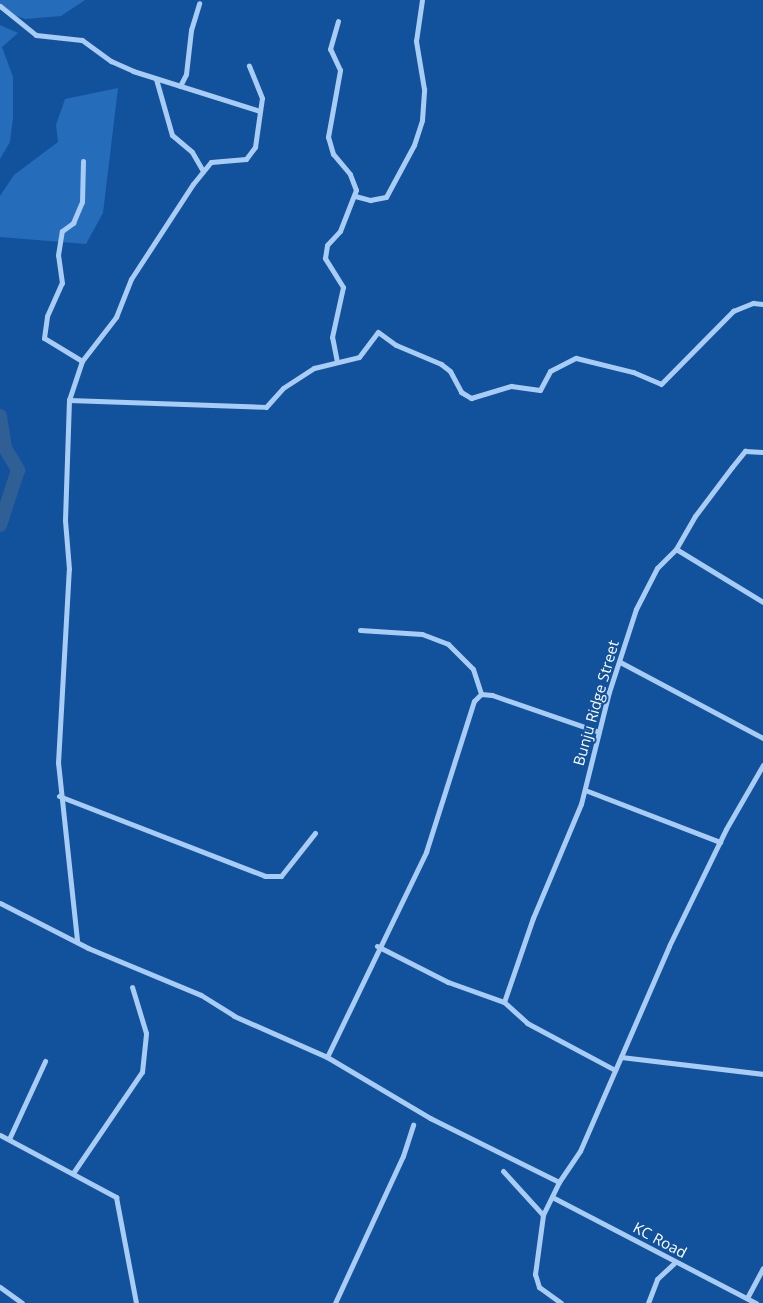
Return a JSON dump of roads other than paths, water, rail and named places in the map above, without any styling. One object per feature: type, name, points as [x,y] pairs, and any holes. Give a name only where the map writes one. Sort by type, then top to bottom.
[{"type":"street","points":[[355,196],[370,200],[386,197],[414,145],[422,120],[424,89],[416,42],[422,0]]},
{"type":"street","points":[[180,86],[186,74],[191,30],[199,2]]},
{"type":"street","points":[[0,6],[36,35],[82,40],[111,62],[156,79],[257,110]]},
{"type":"street","points":[[337,362],[332,337],[343,287],[325,258],[327,245],[340,231],[342,217],[355,196],[350,174],[333,154],[328,137],[340,70],[330,49],[338,21]]},
{"type":"street","points":[[77,940],[74,884],[59,796],[61,667],[69,569],[65,520],[69,400],[82,361],[102,340],[137,268],[203,171],[211,162],[238,161],[250,155],[255,147],[257,110],[261,89],[249,66]]},
{"type":"street","points":[[156,79],[172,135],[192,152],[203,171]]},
{"type":"street","points":[[82,361],[44,338],[47,316],[62,283],[58,255],[62,231],[73,223],[82,202],[83,161]]},
{"type":"street","points":[[69,400],[266,407],[283,388],[314,368],[359,357],[378,332],[396,345],[441,364],[450,371],[461,392],[471,398],[511,386],[540,390],[550,371],[576,358],[633,372],[661,384],[734,312],[753,303],[763,304]]},
{"type":"street","name":"Bunju Ridge Street","points":[[504,1002],[585,790],[599,732],[636,609],[658,568],[676,549],[695,516],[745,451],[763,452]]},
{"type":"street","points":[[676,549],[763,602]]},
{"type":"street","points":[[360,630],[422,634],[448,644],[472,669],[481,694]]},
{"type":"street","points":[[620,662],[763,738]]},
{"type":"street","points":[[327,1057],[377,946],[426,852],[474,701],[481,694],[492,694],[599,732]]},
{"type":"street","points":[[561,1303],[536,1282],[543,1215],[554,1198],[559,1182],[580,1151],[615,1070],[720,842],[763,765]]},
{"type":"street","points":[[585,790],[720,842]]},
{"type":"street","points":[[59,796],[265,876],[280,876],[286,871],[315,834]]},
{"type":"street","points":[[0,903],[327,1057],[430,1118],[559,1182]]},
{"type":"street","points":[[377,946],[448,982],[504,1002],[527,1023],[615,1070]]},
{"type":"street","points":[[73,1173],[142,1072],[146,1033],[132,987]]},
{"type":"street","points":[[621,1057],[761,1072]]},
{"type":"street","points":[[9,1139],[45,1061]]},
{"type":"street","points":[[335,1303],[409,1142],[413,1125]]},
{"type":"street","points":[[0,1135],[116,1197],[136,1303]]},
{"type":"street","points":[[503,1171],[543,1215]]},
{"type":"street","name":"KC Road","points":[[554,1198],[674,1263],[756,1303]]},
{"type":"street","points":[[648,1303],[657,1279],[674,1263]]},
{"type":"street","points":[[747,1298],[763,1268]]},
{"type":"street","points":[[0,1287],[22,1303]]},
{"type":"waterway","points":[[0,416],[5,448],[18,470],[0,525]]}]
